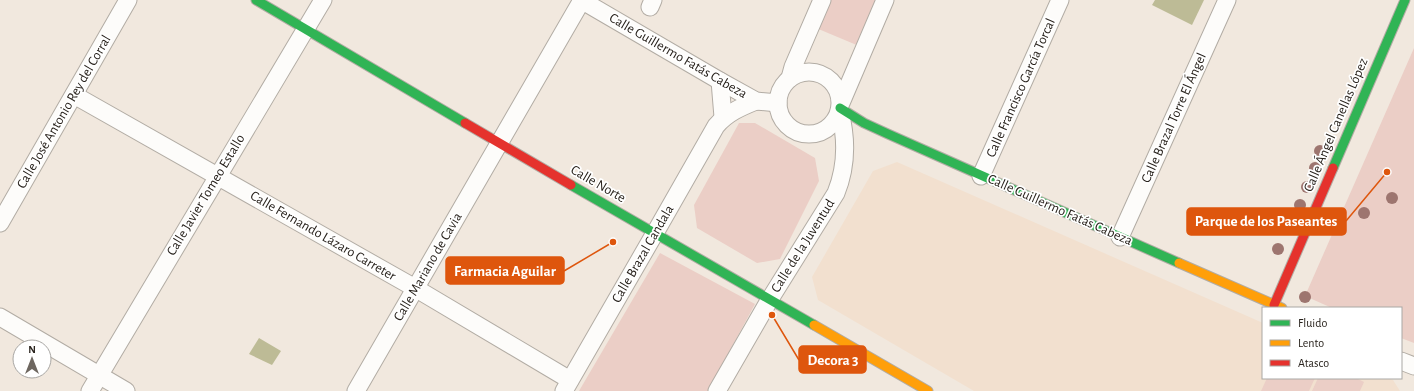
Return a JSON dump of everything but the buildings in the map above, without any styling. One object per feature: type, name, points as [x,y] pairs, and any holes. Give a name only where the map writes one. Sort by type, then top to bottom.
[{"type":"street","name":"Calle José Antonio Rey del Corral","points":[[0,223],[128,0]]},
{"type":"street","name":"Calle Norte","points":[[256,0],[499,143],[770,299],[923,390]]},
{"type":"street","name":"Calle Javier Tomeo Estallo","points":[[90,391],[323,0]]},
{"type":"street","name":"Calle Guillermo Fatás Cabeza","points":[[581,0],[756,101],[778,103]]},
{"type":"street","name":"Calle Mariano de Cavia","points":[[356,391],[581,0]]},
{"type":"street","points":[[790,78],[793,67],[822,0]]},
{"type":"street","points":[[840,107],[840,94],[831,80],[823,74],[806,71],[790,78],[781,88],[778,103],[782,118],[793,130],[805,134],[817,133],[831,125],[836,119],[885,0]]},
{"type":"street","name":"Calle Francisco García Torcal","points":[[981,176],[1060,0]]},
{"type":"street","name":"Calle Brazal Torre El Ángel","points":[[1120,237],[1227,0]]},
{"type":"street","name":"Calle Ángel Canellas López","points":[[1278,306],[1405,0]]},
{"type":"street","points":[[720,81],[723,117]]},
{"type":"street","name":"Calle Fernando Lázaro Carreter","points":[[74,95],[415,288],[567,386]]},
{"type":"street","name":"Calle Brazal Candala","points":[[567,386],[710,134],[723,117],[756,101]]},
{"type":"street","name":"Calle Guillermo Fatás Cabeza","points":[[840,107],[864,123],[888,134],[1278,306]]},
{"type":"street","name":"Calle de la Juventud","points":[[717,391],[770,299],[836,193],[844,168],[845,146],[840,107]]},
{"type":"street","points":[[0,317],[126,391]]},
{"type":"street","points":[[1402,361],[1414,366]]},
{"type":"shaded area","points":[[828,0],[879,0],[859,46],[816,28]]},
{"type":"shaded area","points":[[1155,0],[1204,0],[1192,25],[1152,5]]},
{"type":"shaded area","points":[[1414,48],[1414,343],[1402,338],[1402,307],[1330,307],[1305,296]]},
{"type":"shaded area","points":[[739,123],[755,123],[815,158],[819,181],[780,259],[757,263],[697,228],[694,205]]},
{"type":"shaded area","points":[[897,162],[1262,323],[1262,379],[1390,379],[1393,380],[1400,391],[974,391],[818,300],[812,277],[873,171]]},
{"type":"shaded area","points":[[660,253],[755,304],[708,391],[579,391]]},
{"type":"shaded area","points":[[259,338],[281,351],[272,365],[249,354]]},
{"type":"shaded area","points":[[1267,379],[1315,379],[1309,391],[1261,391]]},
{"type":"shaded area","points":[[1318,379],[1358,379],[1364,382],[1360,391],[1312,391]]},
{"type":"traffic: fast","points":[[256,0],[465,123]]},
{"type":"traffic: fast","points":[[1333,168],[1405,0]]},
{"type":"traffic: fast","points":[[840,108],[864,123],[888,134],[1179,263]]},
{"type":"traffic: fast","points":[[571,185],[814,325]]},
{"type":"traffic: slow","points":[[1179,263],[1280,307]]},
{"type":"traffic: slow","points":[[814,325],[928,391]]},
{"type":"traffic: jam","points":[[465,123],[571,185]]},
{"type":"traffic: jam","points":[[1274,305],[1333,168]]},
{"type":"place","name":"Parque de los Paseantes","points":[[1387,172]]},
{"type":"place","name":"Farmacia Aguilar","points":[[613,242]]},
{"type":"place","name":"Decora 3","points":[[772,315]]}]
